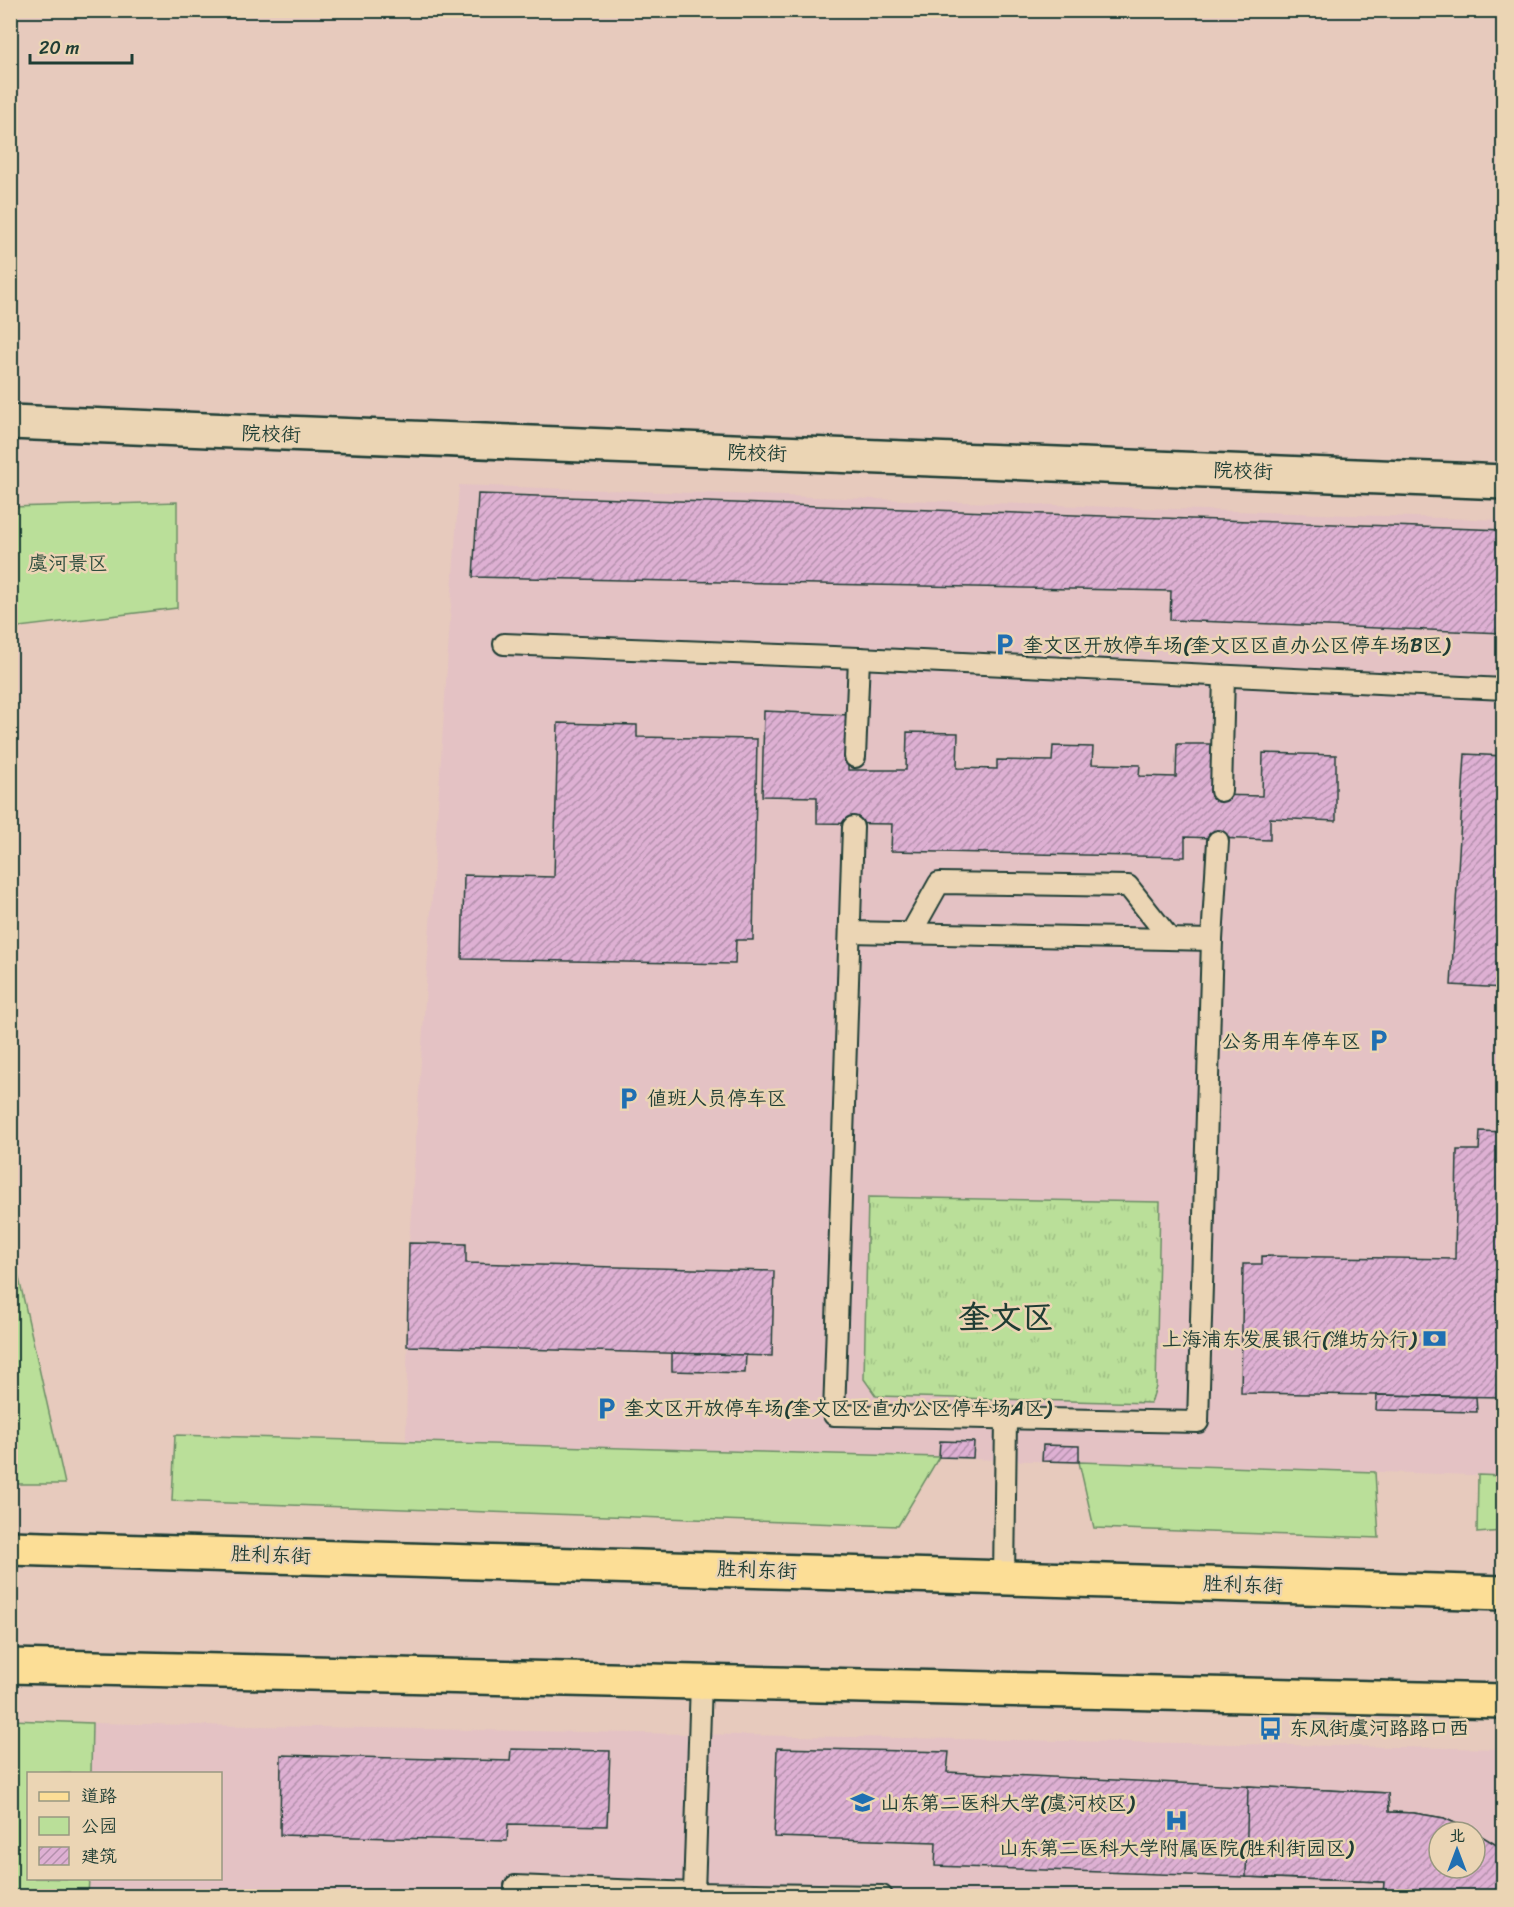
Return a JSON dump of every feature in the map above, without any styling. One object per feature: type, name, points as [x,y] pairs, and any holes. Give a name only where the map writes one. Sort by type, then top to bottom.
[{"type":"main road","name":"胜利东街","points":[[25,1548],[1503,1593]]},
{"type":"main road","points":[[26,1666],[1503,1701]]},
{"type":"street","name":"院校街","points":[[23,423],[1503,482]]},
{"type":"lane","points":[[504,644],[859,658],[1503,689]]},
{"type":"lane","points":[[855,757],[859,658]]},
{"type":"lane","points":[[1221,791],[1224,676]]},
{"type":"lane","points":[[853,827],[834,1415],[1198,1422],[1212,940],[1218,841]]},
{"type":"lane","points":[[911,933],[939,883],[1128,886],[1170,939]]},
{"type":"lane","points":[[850,932],[1212,940]]},
{"type":"lane","points":[[1004,1578],[1006,1419]]},
{"type":"lane","points":[[694,1893],[700,1682]]},
{"type":"lane","points":[[515,1896],[515,1886],[694,1893],[882,1896]]},
{"type":"shaded area","points":[[459,485],[1503,520],[1503,1476],[406,1441],[409,1243]]},
{"type":"shaded area","name":"山东第二医科大学(虞河校区)","points":[[92,1723],[1503,1749],[1503,1896],[88,1896],[89,1880],[222,1880],[222,1772],[91,1772]]},
{"type":"green space","name":"虞河景区","points":[[177,502],[177,608],[11,628],[11,507]]},
{"type":"green space","points":[[868,1197],[1160,1202],[1156,1387],[1151,1403],[876,1396],[864,1379]]},
{"type":"green space","points":[[11,1239],[12,1247],[65,1484],[11,1484]]},
{"type":"green space","points":[[175,1435],[939,1457],[898,1526],[172,1501]]},
{"type":"green space","points":[[1079,1462],[1375,1472],[1379,1538],[1094,1528]]},
{"type":"green space","points":[[1478,1475],[1503,1476],[1503,1531],[1477,1533]]},
{"type":"green space","points":[[11,1720],[92,1723],[91,1772],[27,1772],[27,1880],[89,1880],[88,1896],[11,1896]]},
{"type":"building","points":[[478,494],[1504,530],[1504,633],[1170,620],[1171,591],[473,577]]},
{"type":"building","points":[[764,711],[849,715],[848,770],[906,770],[907,732],[958,733],[957,768],[997,769],[997,760],[1052,761],[1053,746],[1093,747],[1092,764],[1140,765],[1139,776],[1176,777],[1177,744],[1214,744],[1213,795],[1262,796],[1263,753],[1336,755],[1336,821],[1270,818],[1270,840],[1185,837],[1185,857],[891,851],[892,824],[817,823],[817,797],[762,796]]},
{"type":"building","points":[[558,723],[637,725],[637,737],[757,739],[753,940],[736,940],[735,964],[462,959],[464,875],[554,877]]},
{"type":"building","points":[[1465,754],[1504,756],[1504,988],[1451,985]]},
{"type":"building","points":[[1480,1131],[1504,1132],[1504,1397],[1241,1393],[1243,1264],[1262,1264],[1262,1256],[1455,1259],[1457,1150],[1479,1150]]},
{"type":"building","points":[[409,1243],[466,1244],[466,1263],[774,1271],[772,1356],[407,1346]]},
{"type":"building","points":[[672,1353],[746,1355],[745,1373],[672,1371]]},
{"type":"building","points":[[1377,1395],[1476,1397],[1477,1412],[1376,1410]]},
{"type":"building","points":[[940,1441],[974,1442],[973,1458],[939,1457]]},
{"type":"building","points":[[1043,1445],[1079,1446],[1079,1462],[1042,1461]]},
{"type":"building","points":[[777,1748],[949,1752],[947,1772],[1388,1793],[1389,1812],[1414,1813],[1448,1820],[1427,1820],[1427,1880],[1487,1880],[1487,1839],[1504,1851],[1504,1896],[1383,1896],[1384,1882],[935,1866],[936,1842],[774,1837]]},
{"type":"building","points":[[511,1749],[610,1751],[607,1826],[508,1824],[507,1841],[280,1835],[281,1755],[510,1761]]},
{"type":"building","points":[[1248,1786],[1388,1793],[1389,1812],[1414,1813],[1448,1820],[1427,1820],[1427,1880],[1487,1880],[1487,1839],[1504,1851],[1504,1896],[1383,1896],[1384,1882],[1246,1877]]},
{"type":"place","name":"奎文区开放停车场(奎文区区直办公区停车场B区)","points":[[1005,645]]},
{"type":"place","name":"公务用车停车区","points":[[1379,1041]]},
{"type":"place","name":"值班人员停车区","points":[[629,1098]]},
{"type":"place","name":"上海浦东发展银行(潍坊分行)","points":[[1434,1339]]},
{"type":"place","name":"奎文区开放停车场(奎文区区直办公区停车场A区)","points":[[606,1408]]},
{"type":"place","name":"东风街虞河路路口西","points":[[1271,1728]]},
{"type":"place","name":"山东第二医科大学(虞河校区)","points":[[862,1803]]},
{"type":"place","name":"山东第二医科大学附属医院(胜利街园区)","points":[[1176,1821]]},
{"type":"district","name":"奎文区","points":[[1006,1317]]}]
